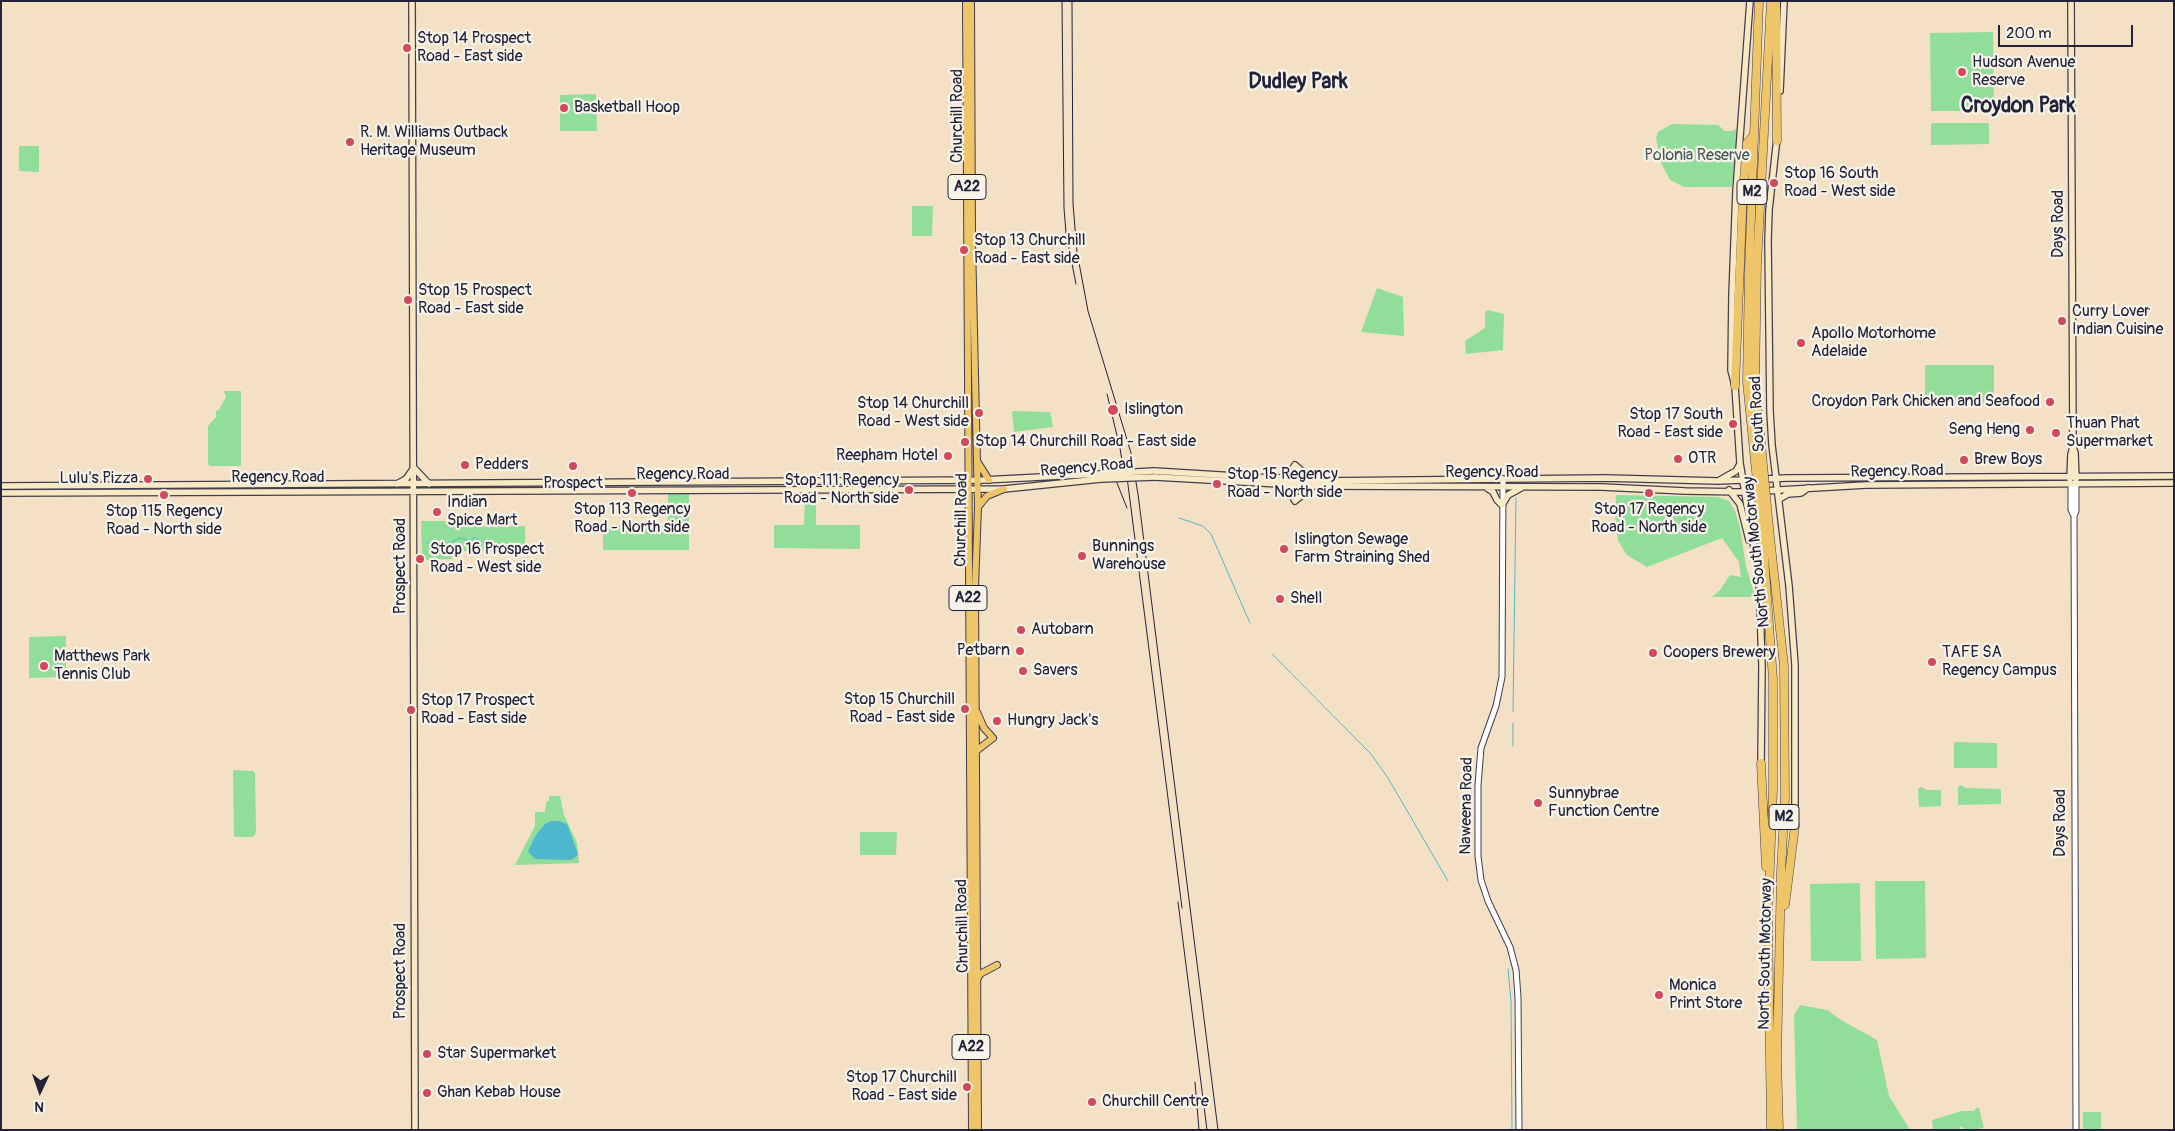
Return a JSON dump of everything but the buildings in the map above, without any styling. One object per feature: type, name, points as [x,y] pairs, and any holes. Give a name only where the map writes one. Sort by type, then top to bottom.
[{"type":"highway","name":"North South Motorway","points":[[1759,1],[1754,135],[1751,382],[1765,529],[1773,679],[1773,789],[1768,916],[1771,1130]]},
{"type":"highway","name":"North South Motorway","points":[[1751,382],[1771,1]]},
{"type":"highway","points":[[1776,1],[1777,141]]},
{"type":"highway","points":[[1735,386],[1743,190],[1747,143],[1754,135]]},
{"type":"highway","name":"North South Motorway","points":[[1765,529],[1784,666],[1785,798],[1781,872],[1777,1059],[1779,1130]]},
{"type":"highway","points":[[1761,763],[1768,916]]},
{"type":"highway","name":"M2","points":[[1780,932],[1795,826]]},
{"type":"main road","name":"Prospect Road","points":[[412,1],[415,1130]]},
{"type":"main road","name":"Churchill Road","points":[[966,1],[978,506],[975,588],[978,1130]]},
{"type":"main road","name":"Churchill Road","points":[[971,1],[968,489],[972,1130]]},
{"type":"main road","name":"South Road","points":[[1750,1],[1736,191],[1731,370],[1735,386],[1740,464],[1759,578],[1762,666],[1761,763]]},
{"type":"main road","name":"South Road","points":[[1784,1],[1777,141],[1769,210],[1770,411],[1796,665],[1795,826]]},
{"type":"main road","name":"Days Road","points":[[2071,1],[2073,447],[2071,463],[2073,480]]},
{"type":"main road","name":"Days Road","points":[[2073,447],[2076,452],[2073,480]]},
{"type":"main road","points":[[977,461],[989,480]]},
{"type":"main road","points":[[2055,476],[2064,473],[2071,463]]},
{"type":"main road","points":[[1718,481],[1736,471],[1740,464]]},
{"type":"main road","points":[[1775,464],[1777,470],[1788,478]]},
{"type":"main road","points":[[1314,486],[1295,501],[1291,494],[1277,482],[1290,473],[1296,465],[1319,481]]},
{"type":"main road","points":[[395,484],[406,479],[414,468],[430,484]]},
{"type":"main road","name":"Regency Road","points":[[1,486],[395,484],[414,488],[430,484],[989,480],[1154,474],[1314,486],[1459,479],[1605,478],[1718,481],[1788,478],[2055,476],[2073,480],[2174,483]]},
{"type":"main road","name":"Regency Road","points":[[1,493],[272,492],[414,488],[1004,489],[1100,476]]},
{"type":"main road","name":"Regency Road","points":[[1277,482],[1319,481],[1459,487],[1614,487],[1745,492],[1866,485],[2174,476]]},
{"type":"main road","points":[[1605,478],[1614,487]]},
{"type":"main road","points":[[1459,479],[1459,487]]},
{"type":"main road","points":[[248,485],[272,492]]},
{"type":"main road","points":[[1486,487],[1493,492],[1496,500],[1502,505],[1511,492],[1523,487]]},
{"type":"main road","points":[[1779,509],[1779,499],[1788,494],[1801,493],[1808,488]]},
{"type":"main road","points":[[978,506],[987,496],[1004,489]]},
{"type":"main road","points":[[1729,490],[1740,504],[1759,578]]},
{"type":"main road","points":[[976,708],[984,728],[993,738],[976,751]]},
{"type":"main road","points":[[977,979],[980,974],[997,965]]},
{"type":"street","name":"Naweena Road","points":[[1502,479],[1502,677],[1496,706],[1481,748],[1478,785],[1478,856],[1488,901],[1510,947],[1516,970],[1519,1130]]},
{"type":"street","name":"Days Road","points":[[2073,480],[2076,511],[2074,516],[2076,1130]]},
{"type":"green space","name":"Hudson Avenue Reserve","points":[[1993,32],[1994,111],[1931,111],[1930,33]]},
{"type":"green space","points":[[596,94],[597,131],[560,131],[560,95]]},
{"type":"green space","points":[[1932,123],[1989,123],[1989,144],[1931,145]]},
{"type":"green space","name":"Polonia Reserve","points":[[1672,124],[1718,125],[1725,131],[1732,131],[1738,128],[1732,187],[1684,187],[1670,180],[1661,163],[1656,138],[1658,132]]},
{"type":"green space","points":[[19,146],[39,146],[39,172],[19,171]]},
{"type":"green space","points":[[912,206],[933,206],[932,236],[912,236]]},
{"type":"green space","points":[[1377,288],[1403,297],[1404,336],[1361,332]]},
{"type":"green space","points":[[1488,310],[1504,314],[1503,350],[1466,354],[1465,341],[1485,328],[1485,312]]},
{"type":"green space","points":[[1925,365],[1994,365],[1994,404],[1925,403]]},
{"type":"green space","points":[[223,391],[241,391],[241,466],[210,466],[208,464],[208,426],[216,417],[216,411],[219,410],[225,399],[226,396]]},
{"type":"green space","points":[[1012,411],[1050,412],[1053,427],[1014,432]]},
{"type":"green space","points":[[668,494],[689,494],[689,550],[603,550],[603,526],[668,525]]},
{"type":"green space","points":[[805,494],[816,494],[816,525],[860,525],[860,549],[774,548],[774,525],[804,525]]},
{"type":"green space","points":[[1616,495],[1718,497],[1729,501],[1735,511],[1740,527],[1746,566],[1754,593],[1753,597],[1712,597],[1720,590],[1730,575],[1741,577],[1739,562],[1722,538],[1647,567],[1627,555],[1618,541],[1615,514]]},
{"type":"green space","points":[[421,521],[452,521],[453,527],[525,526],[525,550],[453,551],[452,559],[422,560]]},
{"type":"green space","points":[[66,636],[66,677],[29,678],[29,637]]},
{"type":"green space","points":[[1954,742],[1997,743],[1997,768],[1954,768]]},
{"type":"green space","points":[[233,770],[253,771],[255,773],[256,832],[253,837],[234,837]]},
{"type":"green space","points":[[1960,785],[1966,788],[2001,789],[2001,804],[1958,805],[1958,787]]},
{"type":"green space","points":[[1921,787],[1927,790],[1941,790],[1941,806],[1919,807],[1918,789]]},
{"type":"green space","points":[[549,796],[560,796],[564,815],[577,843],[579,863],[515,865],[535,826],[535,812],[545,812]]},
{"type":"green space","points":[[860,832],[897,832],[896,855],[860,855]]},
{"type":"green space","points":[[1875,881],[1925,881],[1926,958],[1876,959]]},
{"type":"green space","points":[[1860,883],[1861,961],[1811,961],[1810,884]]},
{"type":"green space","points":[[1800,1005],[1827,1010],[1877,1040],[1889,1096],[1910,1130],[1797,1130],[1794,1015]]},
{"type":"green space","points":[[1976,1108],[1979,1108],[1984,1128],[1966,1130],[1961,1126],[1959,1130],[1933,1130],[1932,1120],[1962,1111],[1974,1111]]},
{"type":"green space","points":[[2083,1112],[2101,1112],[2101,1130],[2083,1130]]},
{"type":"water","points":[[551,821],[567,824],[578,855],[571,860],[535,859],[528,851],[536,835],[545,824]]},
{"type":"waterway","points":[[1513,712],[1516,498]]},
{"type":"waterway","points":[[1179,518],[1203,526],[1211,534],[1250,623]]},
{"type":"waterway","points":[[427,543],[443,550],[451,542],[460,538],[470,541],[475,537],[479,541],[486,543]]},
{"type":"waterway","points":[[1272,654],[1371,754],[1388,778],[1448,881]]},
{"type":"waterway","points":[[1513,723],[1513,746]]},
{"type":"waterway","points":[[1508,969],[1511,1001],[1512,1130]]},
{"type":"railway","points":[[1062,1],[1064,208],[1066,233],[1076,284]]},
{"type":"railway","points":[[1072,1],[1073,204],[1077,252],[1088,311],[1131,453],[1138,494],[1218,1130]]},
{"type":"railway","points":[[1107,394],[1120,448],[1124,475]]},
{"type":"railway","points":[[1126,469],[1182,908]]},
{"type":"railway","points":[[1115,478],[1127,508]]},
{"type":"railway","points":[[1178,902],[1207,1130]]},
{"type":"railway","points":[[1195,1082],[1199,1130]]},
{"type":"place","name":"Stop 14 Prospect Road - East side","points":[[407,48]]},
{"type":"place","name":"Hudson Avenue Reserve","points":[[1962,72]]},
{"type":"place","name":"Basketball Hoop","points":[[564,108]]},
{"type":"place","name":"R. M. Williams Outback Heritage Museum","points":[[350,142]]},
{"type":"place","name":"Stop 16 South Road - West side","points":[[1774,183]]},
{"type":"place","name":"Stop 13 Churchill Road - East side","points":[[964,250]]},
{"type":"place","name":"Stop 15 Prospect Road - East side","points":[[408,300]]},
{"type":"place","name":"Curry Lover Indian Cuisine","points":[[2062,321]]},
{"type":"place","name":"Apollo Motorhome Adelaide","points":[[1801,343]]},
{"type":"place","name":"Croydon Park Chicken and Seafood","points":[[2050,402]]},
{"type":"place","name":"Islington","points":[[1113,410]]},
{"type":"place","name":"Stop 14 Churchill Road - West side","points":[[979,413]]},
{"type":"place","name":"Stop 17 South Road - East side","points":[[1733,424]]},
{"type":"place","name":"Seng Heng","points":[[2030,430]]},
{"type":"place","name":"Thuan Phat Supermarket","points":[[2056,433]]},
{"type":"place","name":"Stop 14 Churchill Road - East side","points":[[965,442]]},
{"type":"place","name":"Reepham Hotel","points":[[948,456]]},
{"type":"place","name":"OTR","points":[[1678,459]]},
{"type":"place","name":"Brew Boys","points":[[1964,460]]},
{"type":"place","name":"Pedders","points":[[465,465]]},
{"type":"place","name":"Prospect","points":[[573,466]]},
{"type":"place","name":"Lulu's Pizza","points":[[148,479]]},
{"type":"place","name":"Stop 15 Regency Road - North side","points":[[1217,484]]},
{"type":"place","name":"Stop 111 Regency Road - North side","points":[[909,490]]},
{"type":"place","name":"Stop 113 Regency Road - North side","points":[[632,493]]},
{"type":"place","name":"Stop 17 Regency Road - North side","points":[[1649,493]]},
{"type":"place","name":"Stop 115 Regency Road - North side","points":[[164,495]]},
{"type":"place","name":"Indian Spice Mart","points":[[437,512]]},
{"type":"place","name":"Islington Sewage Farm Straining Shed","points":[[1284,549]]},
{"type":"place","name":"Bunnings Warehouse","points":[[1082,556]]},
{"type":"place","name":"Stop 16 Prospect Road - West side","points":[[420,559]]},
{"type":"place","name":"Shell","points":[[1280,599]]},
{"type":"place","name":"Autobarn","points":[[1021,630]]},
{"type":"place","name":"Petbarn","points":[[1020,651]]},
{"type":"place","name":"Coopers Brewery","points":[[1653,653]]},
{"type":"place","name":"TAFE SA Regency Campus","points":[[1932,662]]},
{"type":"place","name":"Matthews Park Tennis Club","points":[[44,666]]},
{"type":"place","name":"Savers","points":[[1023,671]]},
{"type":"place","name":"Stop 15 Churchill Road - East side","points":[[965,709]]},
{"type":"place","name":"Stop 17 Prospect Road - East side","points":[[411,710]]},
{"type":"place","name":"Hungry Jack's","points":[[997,721]]},
{"type":"place","name":"Sunnybrae Function Centre","points":[[1538,803]]},
{"type":"place","name":"Monica Print Store","points":[[1659,995]]},
{"type":"place","name":"Star Supermarket","points":[[427,1054]]},
{"type":"place","name":"Stop 17 Churchill Road - East side","points":[[967,1087]]},
{"type":"place","name":"Ghan Kebab House","points":[[427,1093]]},
{"type":"place","name":"Churchill Centre","points":[[1092,1102]]},
{"type":"district","name":"Dudley Park","points":[[1298,83]]},
{"type":"district","name":"Croydon Park","points":[[2018,107]]}]
